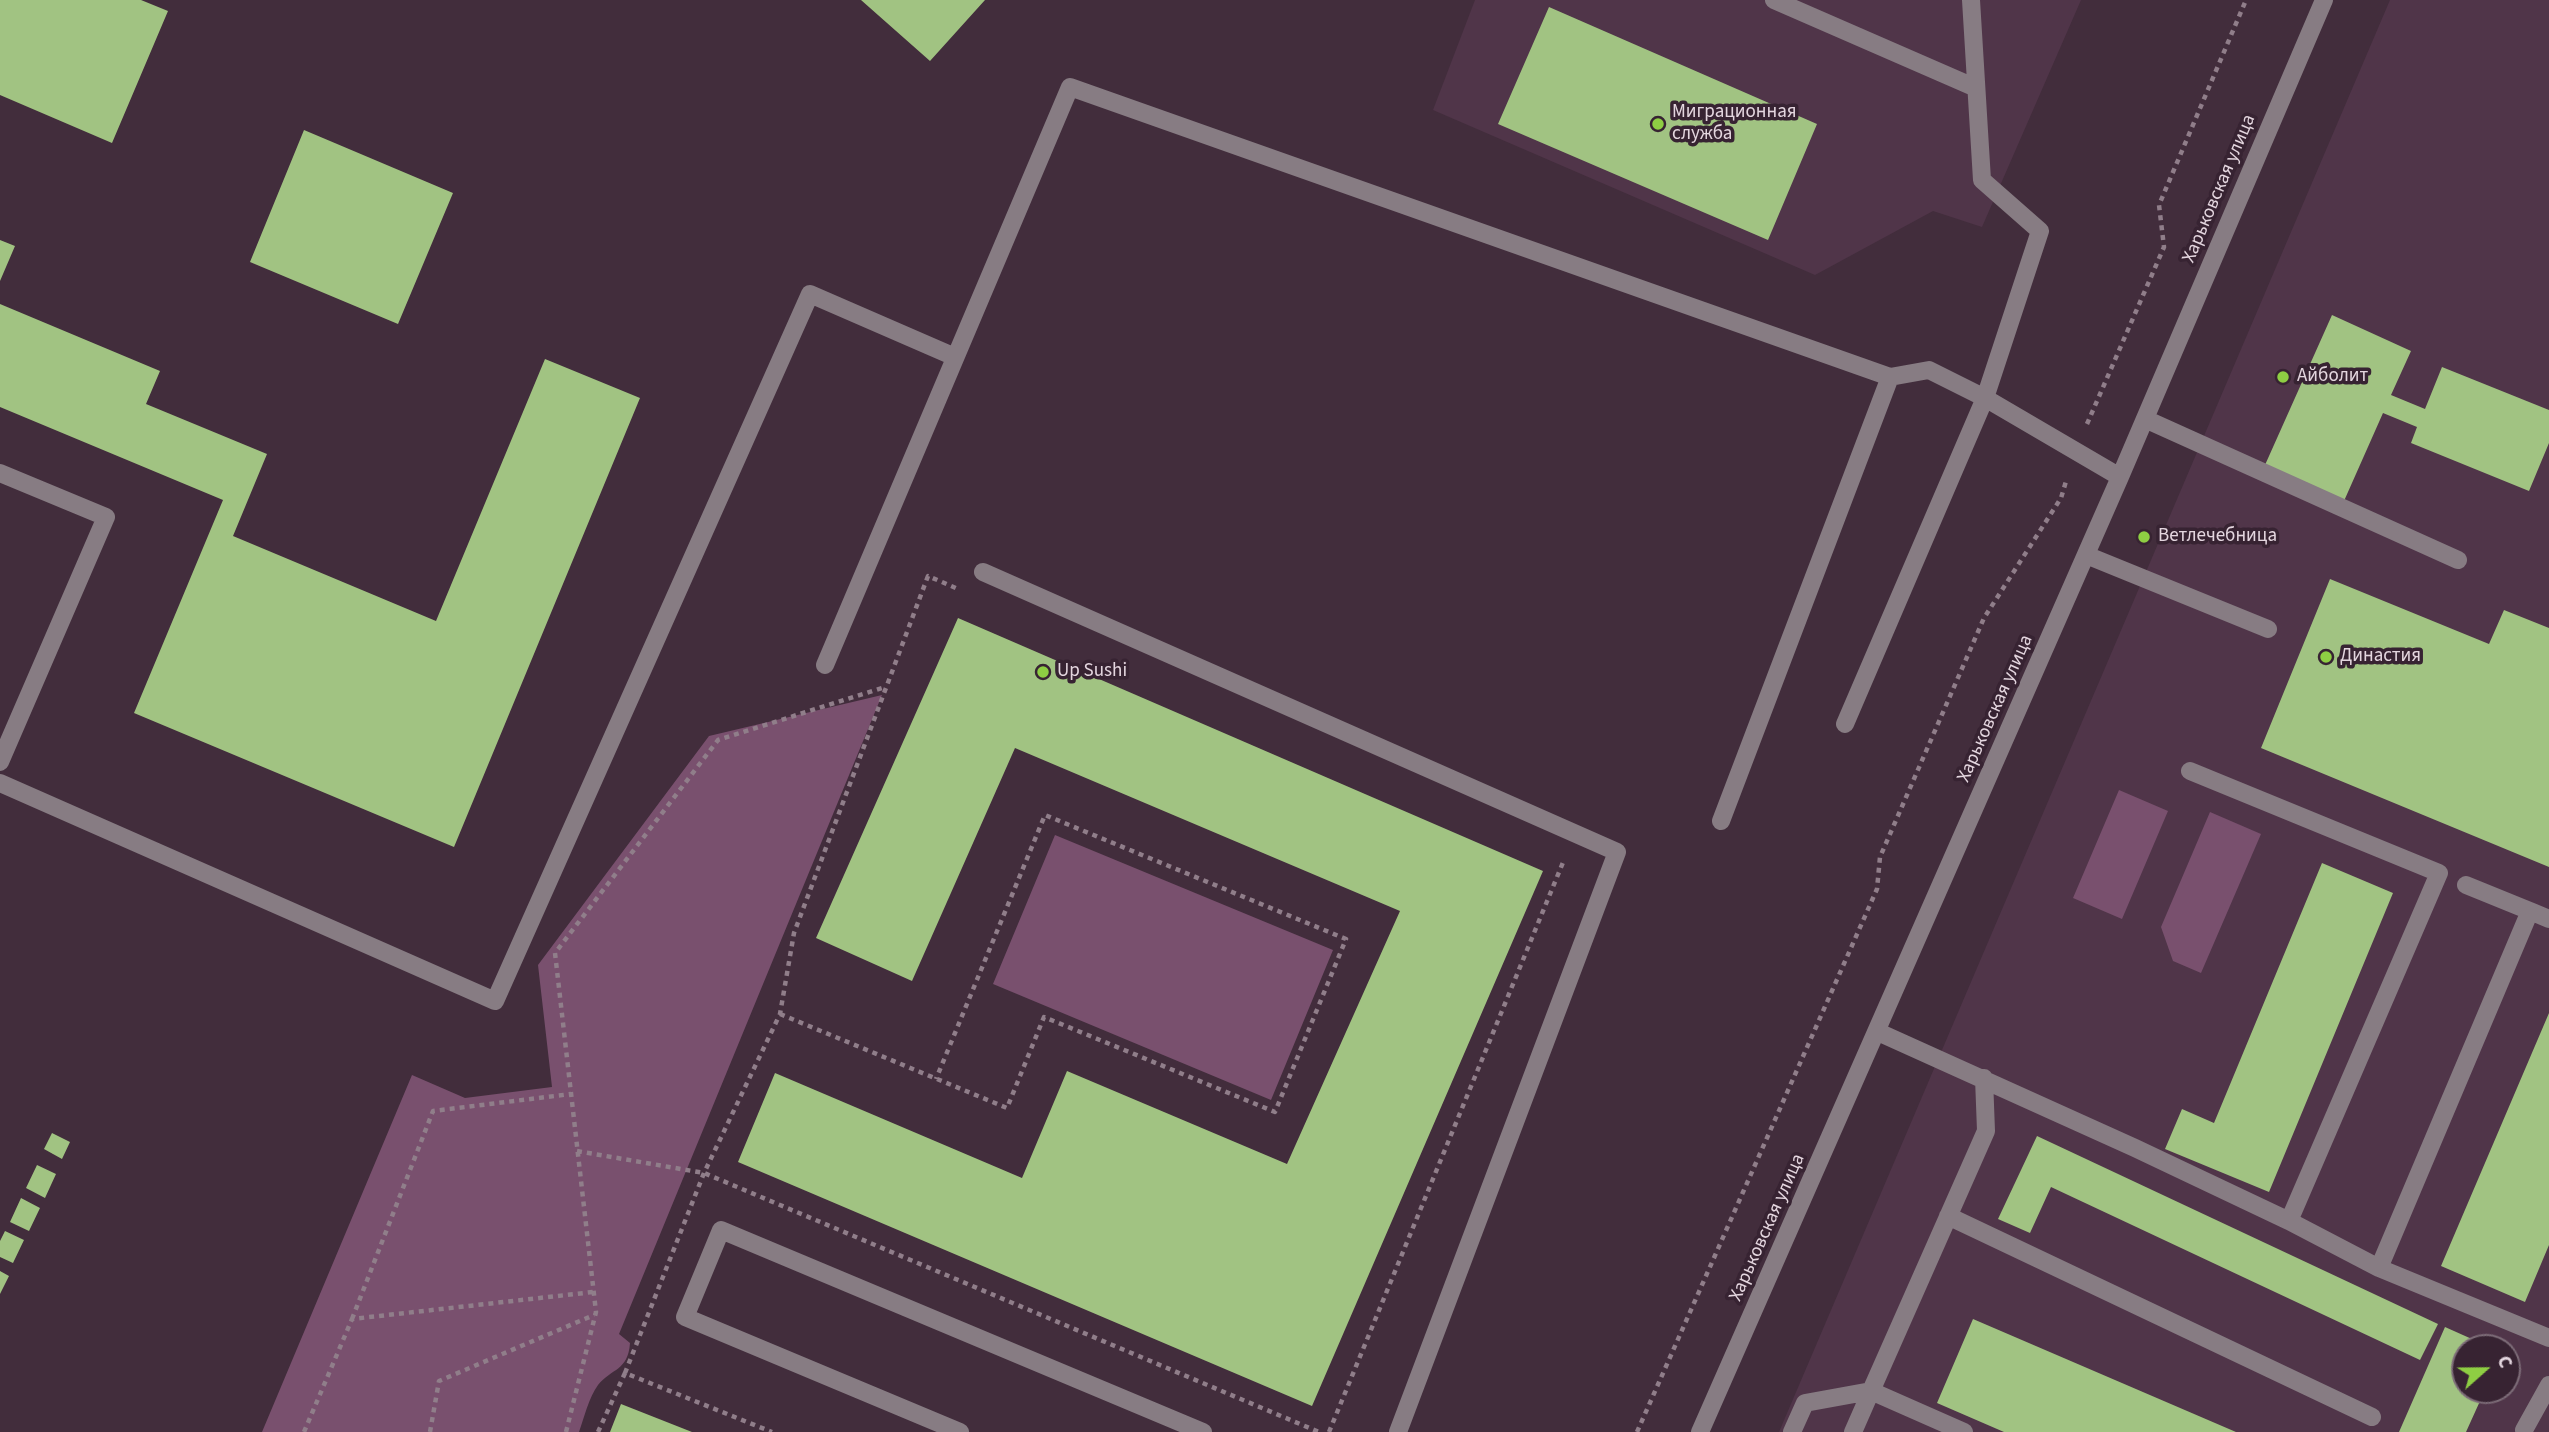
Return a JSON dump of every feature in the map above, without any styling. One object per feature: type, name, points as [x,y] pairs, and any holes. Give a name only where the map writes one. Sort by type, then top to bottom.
[{"type":"street","points":[[1774,0],[1976,88]]},
{"type":"street","points":[[1845,724],[1985,398],[2039,231],[1982,180],[1970,0]]},
{"type":"street","name":"Харьковская улица","points":[[1700,1432],[2120,477],[2324,0]]},
{"type":"street","points":[[825,666],[1070,87],[1890,377],[1929,370],[1985,398],[2120,477]]},
{"type":"street","points":[[0,783],[495,1000],[810,294],[955,357]]},
{"type":"street","points":[[1721,821],[1890,377]]},
{"type":"street","points":[[2145,419],[2458,560]]},
{"type":"street","points":[[0,473],[106,517],[0,762]]},
{"type":"street","points":[[2086,555],[2268,629]]},
{"type":"street","points":[[983,572],[1617,852],[1398,1432]]},
{"type":"street","points":[[2190,771],[2439,873],[2289,1221]]},
{"type":"street","points":[[2466,885],[2549,919]]},
{"type":"street","points":[[2379,1268],[2530,911]]},
{"type":"street","points":[[1878,1032],[1984,1078],[2289,1221],[2379,1268],[2549,1338]]},
{"type":"street","points":[[1853,1432],[1986,1131],[1984,1078]]},
{"type":"street","points":[[1948,1216],[2372,1418]]},
{"type":"street","points":[[960,1432],[685,1317],[721,1230],[1203,1432]]},
{"type":"street","points":[[2525,1431],[2549,1385]]},
{"type":"street","points":[[1792,1432],[1805,1403],[1871,1391],[1964,1432]]},
{"type":"path","points":[[1637,1432],[1877,889],[1880,857],[1984,618],[2061,498],[2075,450],[2164,247],[2159,205],[2246,0]]},
{"type":"path","points":[[598,1432],[625,1373],[704,1173],[780,1014],[794,933],[928,576],[966,592]]},
{"type":"path","points":[[566,1432],[595,1314],[555,953],[718,740],[886,686]]},
{"type":"path","points":[[780,1014],[936,1079],[1007,1108],[1044,1017],[1275,1112],[1346,939],[1045,815],[936,1079]]},
{"type":"path","points":[[1329,1432],[1568,851]]},
{"type":"path","points":[[304,1432],[352,1319],[433,1111],[571,1094]]},
{"type":"path","points":[[578,1151],[704,1173],[1319,1432]]},
{"type":"path","points":[[352,1319],[593,1292]]},
{"type":"path","points":[[430,1432],[439,1381],[595,1314]]},
{"type":"path","points":[[625,1373],[772,1432]]},
{"type":"shaded area","points":[[1475,0],[2081,0],[1982,227],[1933,211],[1815,275],[1433,110]]},
{"type":"shaded area","points":[[2390,0],[2549,0],[2549,1432],[1779,1432]]},
{"type":"shaded area","points":[[882,695],[619,1334],[630,1343],[629,1352],[623,1364],[598,1385],[589,1401],[579,1432],[262,1432],[412,1075],[465,1098],[552,1087],[538,965],[709,736]]},
{"type":"shaded area","points":[[2119,790],[2168,811],[2122,919],[2073,898]]},
{"type":"shaded area","points":[[2210,812],[2261,834],[2201,973],[2173,961],[2161,927]]},
{"type":"shaded area","points":[[1055,835],[1333,950],[1271,1100],[993,984]]},
{"type":"building","points":[[0,0],[141,0],[168,11],[112,143],[0,95]]},
{"type":"building","points":[[861,0],[985,0],[930,61]]},
{"type":"building","name":"Миграционная служба","points":[[1549,7],[1817,124],[1768,240],[1498,124]]},
{"type":"building","points":[[304,130],[453,193],[398,324],[250,262]]},
{"type":"building","points":[[0,240],[15,246],[0,281]]},
{"type":"building","points":[[0,304],[160,371],[146,404],[267,454],[233,536],[436,621],[545,359],[640,398],[454,847],[134,713],[223,500],[0,407]]},
{"type":"building","points":[[2332,315],[2411,351],[2391,395],[2425,409],[2442,367],[2549,410],[2549,443],[2529,491],[2411,443],[2417,427],[2383,413],[2344,501],[2265,465]]},
{"type":"building","points":[[2330,579],[2489,644],[2504,610],[2549,628],[2549,867],[2261,748]]},
{"type":"building","points":[[958,618],[1543,871],[1312,1406],[738,1162],[775,1073],[1022,1178],[1067,1071],[1287,1164],[1400,911],[1015,748],[912,981],[816,938]]},
{"type":"building","points":[[2322,863],[2393,893],[2269,1192],[2165,1149],[2182,1109],[2214,1123]]},
{"type":"building","points":[[2549,1013],[2549,1245],[2525,1302],[2441,1266]]},
{"type":"building","points":[[52,1133],[70,1142],[62,1159],[44,1149]]},
{"type":"building","points":[[2037,1136],[2438,1324],[2420,1360],[2051,1187],[2030,1233],[1998,1219]]},
{"type":"building","points":[[37,1165],[56,1174],[45,1198],[26,1188]]},
{"type":"building","points":[[21,1198],[40,1208],[29,1231],[10,1222]]},
{"type":"building","points":[[5,1231],[24,1240],[13,1263],[0,1257],[0,1241]]},
{"type":"building","points":[[0,1271],[9,1276],[0,1294]]},
{"type":"building","points":[[1973,1319],[2236,1432],[2004,1432],[1937,1403]]},
{"type":"building","points":[[2445,1327],[2461,1334],[2451,1334],[2451,1404],[2479,1404],[2466,1432],[2399,1432]]},
{"type":"building","points":[[621,1404],[692,1432],[610,1432]]},
{"type":"place","name":"Миграционная служба","points":[[1658,124]]},
{"type":"place","name":"Айболит","points":[[2283,377]]},
{"type":"place","name":"Ветлечебница","points":[[2144,537]]},
{"type":"place","name":"Династия","points":[[2326,657]]},
{"type":"place","name":"Up Sushi","points":[[1043,672]]}]
